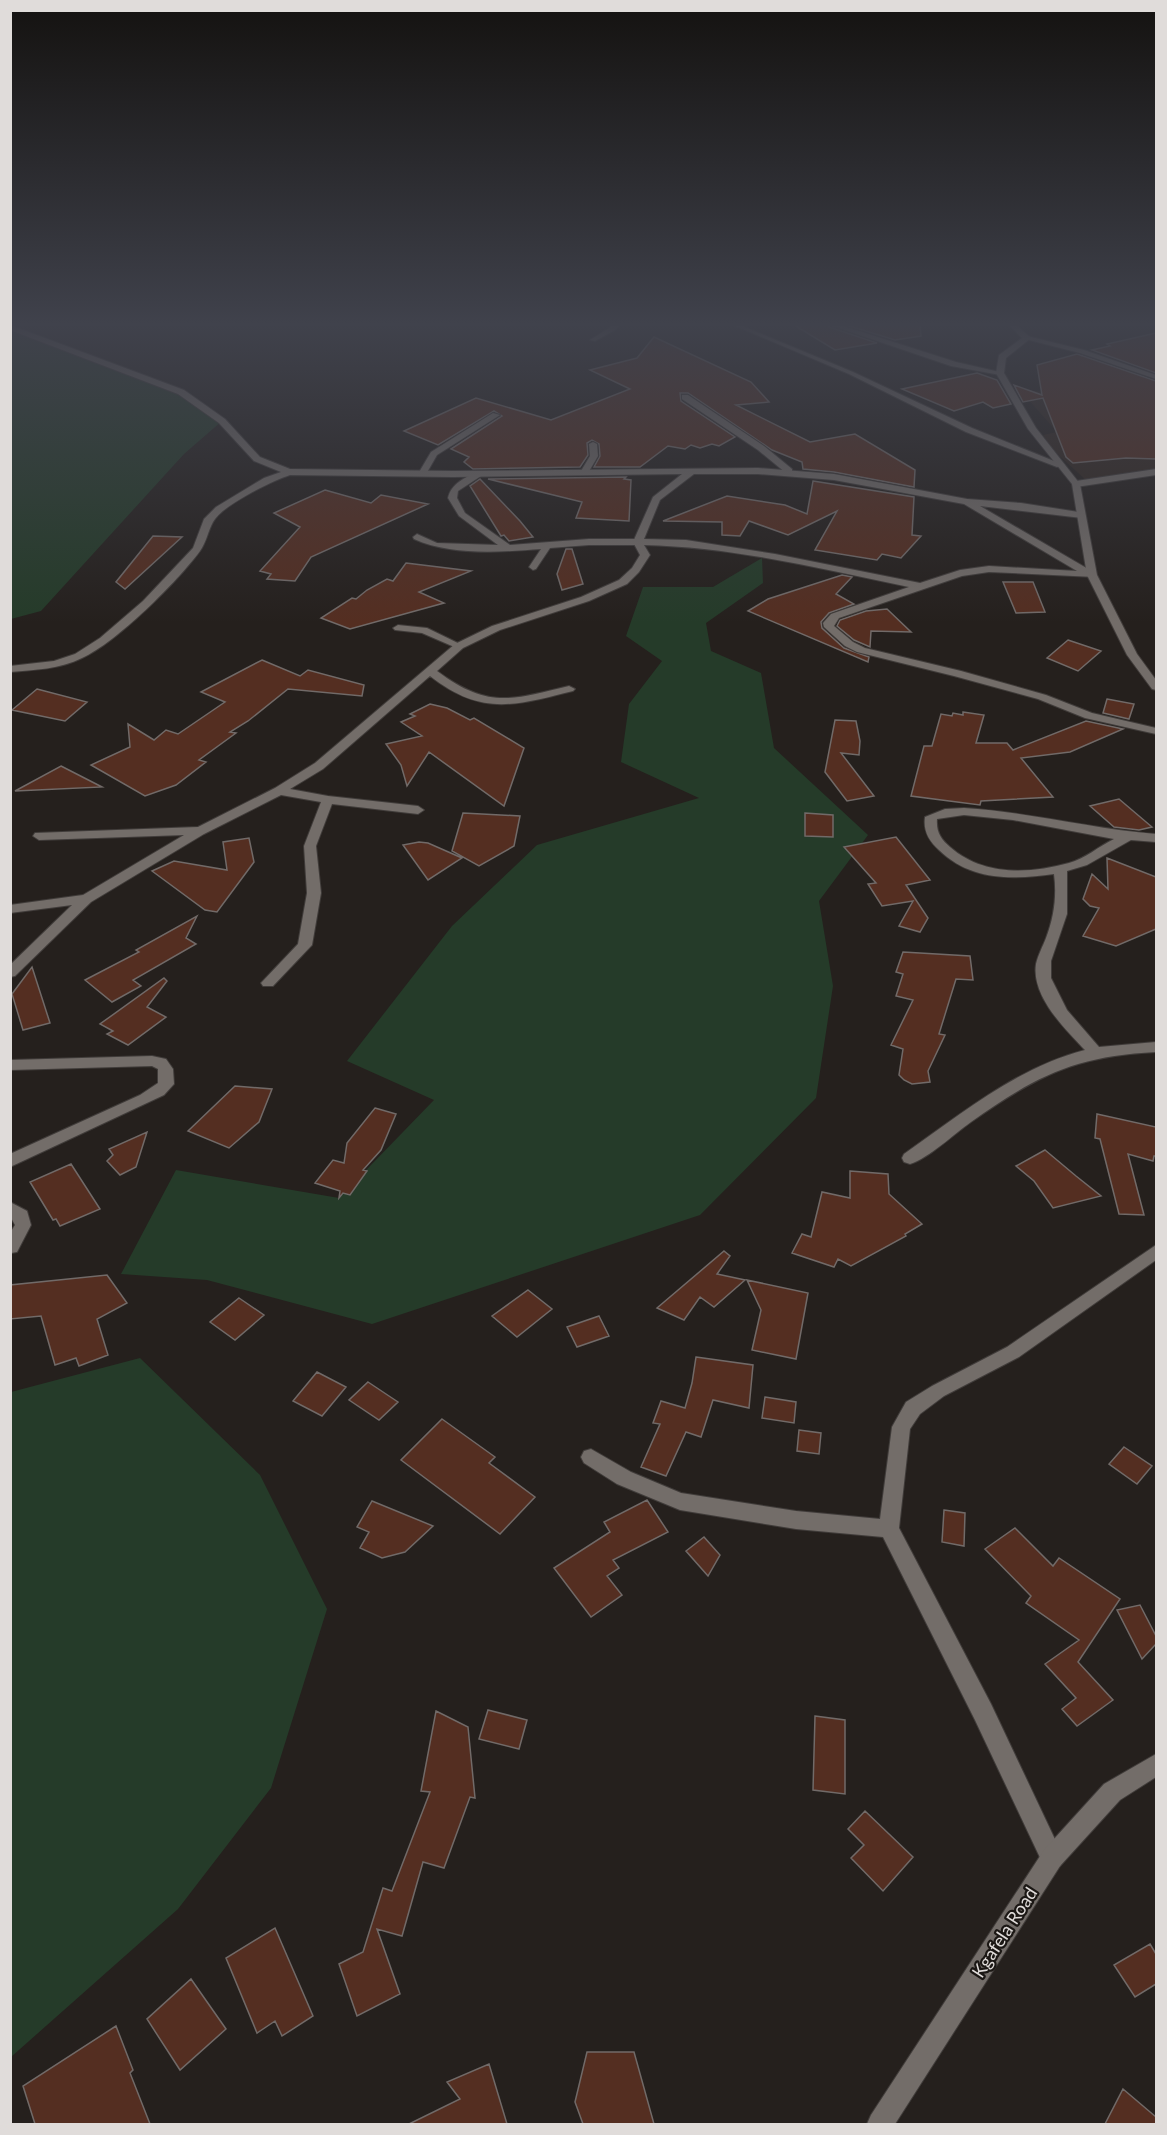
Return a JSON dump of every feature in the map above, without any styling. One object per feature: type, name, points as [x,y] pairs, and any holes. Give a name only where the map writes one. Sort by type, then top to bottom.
[{"type":"street","points":[[225,425],[258,459],[289,472]]},
{"type":"street","points":[[1030,425],[1076,484],[1092,575],[1132,655],[1156,687]]},
{"type":"street","points":[[10,669],[55,664],[79,656],[104,640],[147,603],[197,549],[209,519],[219,509],[267,480],[289,472],[478,474],[585,471],[789,471],[834,477],[967,502],[1083,514]]},
{"type":"street","points":[[638,542],[656,499],[691,472]]},
{"type":"street","points":[[1076,484],[1156,472]]},
{"type":"street","points":[[967,502],[1092,575]]},
{"type":"street","points":[[638,542],[686,543],[752,553],[921,586]]},
{"type":"street","points":[[10,973],[86,899],[200,831],[279,791],[319,766],[459,646],[496,628],[585,599],[623,582],[636,570],[645,555],[638,542]]},
{"type":"street","points":[[1092,575],[981,569],[960,573],[835,616],[828,623],[829,627],[849,644],[861,650],[957,673],[1042,697],[1089,716],[1156,731]]},
{"type":"street","points":[[430,671],[457,691],[489,702],[526,700],[569,689]]},
{"type":"street","points":[[279,791],[328,800],[418,810]]},
{"type":"street","points":[[268,983],[305,945],[314,893],[310,846],[328,800]]},
{"type":"street","points":[[1128,837],[1115,842],[1088,861],[1060,869],[990,874],[973,870],[955,859],[935,838],[929,828],[931,817],[938,813],[950,812],[1007,817],[1128,837],[1156,838]]},
{"type":"street","points":[[39,836],[200,831]]},
{"type":"street","points":[[1060,869],[1064,893],[1060,919],[1043,967],[1050,996],[1070,1025],[1095,1052]]},
{"type":"street","points":[[10,909],[86,899]]},
{"type":"street","points":[[910,1158],[986,1105],[1023,1082],[1064,1061],[1095,1052],[1156,1047]]},
{"type":"street","points":[[10,1065],[152,1061],[161,1064],[165,1069],[166,1084],[146,1099],[10,1161]]},
{"type":"street","points":[[10,1208],[21,1215],[23,1225],[11,1247]]},
{"type":"street","points":[[1052,1858],[982,1712],[889,1529],[901,1427],[914,1408],[938,1391],[1013,1352],[1156,1252]]},
{"type":"street","points":[[591,1457],[624,1478],[680,1501],[796,1520],[889,1529]]},
{"type":"street","name":"Kgafela Road","points":[[880,2124],[1052,1858],[1112,1792],[1156,1765]]},
{"type":"lane","points":[[422,474],[434,454],[481,425]]},
{"type":"lane","points":[[724,425],[789,471]]},
{"type":"lane","points":[[958,425],[1060,465]]},
{"type":"lane","points":[[585,471],[594,456],[593,444]]},
{"type":"lane","points":[[478,474],[459,486],[453,493],[452,500],[458,512],[507,548]]},
{"type":"lane","points":[[417,537],[435,545],[507,548],[638,542]]},
{"type":"lane","points":[[533,567],[547,546]]},
{"type":"lane","points":[[398,628],[424,630],[459,646]]},
{"type":"shaded area","points":[[1051,425],[1156,425],[1156,472],[1088,482],[1051,448],[1043,435],[1057,432]]},
{"type":"green space","points":[[10,425],[218,425],[184,454],[41,611],[11,619]]},
{"type":"green space","points":[[762,558],[763,583],[706,623],[711,651],[761,673],[774,748],[868,835],[819,901],[833,986],[816,1098],[700,1215],[372,1324],[207,1280],[121,1274],[176,1170],[339,1198],[434,1100],[347,1061],[452,926],[537,845],[699,798],[621,762],[629,704],[662,661],[626,636],[643,587],[713,587]]},
{"type":"green space","points":[[140,1358],[260,1475],[327,1609],[271,1788],[178,1909],[11,2057],[11,1392]]},
{"type":"building","points":[[418,425],[472,425],[438,445],[404,431]]},
{"type":"building","points":[[489,425],[716,425],[735,437],[719,446],[712,444],[700,448],[691,445],[685,449],[668,446],[640,467],[594,467],[600,456],[599,444],[592,440],[587,443],[588,455],[580,467],[473,469],[464,462],[469,457],[451,449]]},
{"type":"building","points":[[735,425],[775,425],[810,442],[855,434],[915,470],[914,487],[834,472],[803,469],[802,462],[772,450]]},
{"type":"building","points":[[1053,425],[1156,425],[1156,459],[1126,458],[1073,463],[1066,457]]},
{"type":"building","points":[[626,477],[624,479],[631,480],[629,521],[576,518],[582,502],[488,479]]},
{"type":"building","points":[[480,479],[533,537],[509,541],[504,535],[501,536],[470,486]]},
{"type":"building","points":[[813,481],[914,497],[912,535],[921,536],[901,558],[882,554],[877,560],[815,550],[837,511],[788,535],[749,521],[740,536],[722,535],[722,522],[663,521],[727,496],[785,505],[807,514]]},
{"type":"building","points":[[325,490],[371,503],[381,495],[428,504],[311,557],[295,581],[267,579],[271,574],[260,571],[300,527],[274,513]]},
{"type":"building","points":[[153,536],[182,537],[125,589],[116,582]]},
{"type":"building","points":[[566,549],[572,549],[583,584],[562,590],[557,574]]},
{"type":"building","points":[[406,563],[471,571],[419,592],[444,603],[350,629],[321,618],[387,579],[393,581]]},
{"type":"building","points":[[842,575],[852,577],[836,594],[854,604],[829,613],[821,622],[822,628],[844,648],[869,657],[868,662],[748,611],[768,599]]},
{"type":"building","points":[[1003,582],[1033,582],[1045,612],[1016,613]]},
{"type":"building","points":[[887,609],[911,632],[871,631],[870,647],[854,640],[837,626],[840,620],[866,611]]},
{"type":"building","points":[[1068,640],[1101,651],[1078,671],[1047,658]]},
{"type":"building","points":[[262,660],[300,676],[308,670],[364,685],[362,696],[288,689],[248,721],[230,732],[236,733],[199,760],[206,762],[176,785],[145,796],[91,765],[130,747],[128,724],[154,740],[166,730],[178,734],[225,702],[201,692]]},
{"type":"building","points":[[37,689],[87,702],[65,721],[12,710]]},
{"type":"building","points":[[1107,699],[1134,704],[1129,719],[1103,713]]},
{"type":"building","points":[[430,704],[447,708],[470,720],[474,718],[524,748],[504,806],[429,752],[407,786],[401,765],[386,744],[422,736],[401,722],[415,716],[410,714]]},
{"type":"building","points":[[963,712],[984,715],[976,743],[1007,743],[1013,750],[1086,721],[1123,729],[1070,752],[1021,758],[1053,797],[981,801],[980,805],[911,796],[924,746],[932,746],[941,714],[963,715]]},
{"type":"building","points":[[835,720],[856,721],[860,741],[859,755],[841,753],[874,796],[847,801],[825,772]]},
{"type":"building","points":[[61,766],[102,787],[15,791]]},
{"type":"building","points":[[1119,799],[1152,827],[1139,830],[1114,827],[1090,806]]},
{"type":"building","points":[[463,813],[520,816],[514,846],[479,866],[452,851]]},
{"type":"building","points":[[805,813],[833,815],[833,837],[805,836]]},
{"type":"building","points":[[896,837],[930,880],[906,885],[928,918],[920,932],[899,926],[913,901],[882,906],[868,884],[876,883],[844,847]]},
{"type":"building","points":[[249,838],[254,862],[217,912],[205,910],[152,871],[174,861],[227,870],[223,842]]},
{"type":"building","points":[[428,843],[462,858],[428,880],[403,845]]},
{"type":"building","points":[[1107,858],[1156,877],[1156,929],[1116,946],[1083,936],[1099,908],[1090,906],[1083,899],[1092,874],[1108,889]]},
{"type":"building","points":[[197,916],[186,938],[196,944],[133,980],[141,986],[112,1002],[85,980],[139,952],[136,950]]},
{"type":"building","points":[[903,952],[970,956],[973,980],[956,979],[939,1034],[945,1035],[928,1071],[930,1082],[912,1084],[904,1080],[899,1075],[903,1049],[891,1045],[913,1000],[896,996],[903,974],[896,972]]},
{"type":"building","points":[[32,967],[50,1023],[23,1030],[12,994]]},
{"type":"building","points":[[164,978],[167,981],[147,1007],[166,1017],[128,1045],[107,1034],[113,1031],[100,1024]]},
{"type":"building","points":[[235,1086],[272,1089],[259,1122],[229,1148],[188,1131]]},
{"type":"building","points":[[375,1108],[396,1114],[381,1150],[363,1170],[367,1171],[350,1195],[343,1193],[339,1198],[340,1191],[315,1183],[333,1160],[344,1163],[347,1143]]},
{"type":"building","points":[[1097,1114],[1156,1127],[1156,1156],[1153,1161],[1128,1154],[1144,1215],[1119,1214],[1100,1139],[1095,1138]]},
{"type":"building","points":[[147,1132],[136,1167],[120,1175],[107,1161],[113,1155],[109,1149]]},
{"type":"building","points":[[1045,1150],[1101,1196],[1053,1208],[1034,1181],[1016,1166]]},
{"type":"building","points":[[71,1164],[100,1209],[60,1226],[56,1219],[53,1220],[30,1182]]},
{"type":"building","points":[[850,1171],[888,1174],[889,1194],[922,1224],[905,1234],[906,1236],[851,1266],[838,1259],[834,1267],[792,1253],[802,1234],[811,1237],[822,1192],[850,1198]]},
{"type":"building","points":[[724,1251],[730,1256],[717,1274],[745,1280],[714,1307],[700,1297],[684,1320],[657,1308]]},
{"type":"building","points":[[107,1275],[127,1303],[97,1319],[108,1355],[79,1366],[76,1358],[55,1365],[41,1316],[10,1319],[10,1285]]},
{"type":"building","points":[[747,1280],[808,1293],[796,1359],[752,1350],[761,1310]]},
{"type":"building","points":[[528,1290],[552,1309],[517,1337],[492,1316]]},
{"type":"building","points":[[239,1298],[264,1315],[235,1340],[210,1322]]},
{"type":"building","points":[[599,1316],[609,1336],[577,1347],[567,1327]]},
{"type":"building","points":[[696,1357],[753,1365],[749,1408],[713,1400],[701,1437],[686,1432],[666,1476],[641,1467],[660,1424],[653,1423],[661,1401],[685,1408]]},
{"type":"building","points":[[317,1372],[346,1387],[322,1416],[293,1401]]},
{"type":"building","points":[[368,1382],[398,1402],[379,1420],[349,1400]]},
{"type":"building","points":[[765,1397],[796,1402],[794,1423],[762,1418]]},
{"type":"building","points":[[442,1419],[495,1457],[489,1463],[535,1497],[500,1534],[401,1460]]},
{"type":"building","points":[[799,1430],[821,1433],[819,1454],[797,1451]]},
{"type":"building","points":[[1124,1447],[1152,1466],[1137,1484],[1109,1464]]},
{"type":"building","points":[[647,1500],[668,1532],[613,1560],[619,1568],[607,1576],[622,1595],[591,1617],[554,1568],[610,1532],[604,1522]]},
{"type":"building","points":[[372,1501],[433,1526],[405,1552],[382,1558],[360,1548],[369,1532],[357,1527]]},
{"type":"building","points":[[944,1510],[965,1513],[964,1546],[942,1542]]},
{"type":"building","points":[[1015,1528],[1053,1566],[1059,1558],[1120,1599],[1078,1662],[1113,1700],[1077,1726],[1062,1709],[1076,1698],[1045,1664],[1079,1640],[1026,1603],[1031,1596],[985,1549]]},
{"type":"building","points":[[704,1537],[720,1555],[708,1576],[686,1551]]},
{"type":"building","points":[[1140,1605],[1156,1636],[1156,1644],[1142,1659],[1117,1610]]},
{"type":"building","points":[[488,1710],[527,1720],[519,1749],[479,1739]]},
{"type":"building","points":[[436,1711],[468,1727],[475,1798],[470,1797],[444,1868],[423,1862],[402,1936],[377,1929],[400,1994],[357,2016],[339,1964],[363,1952],[383,1888],[392,1891],[430,1792],[421,1791]]},
{"type":"building","points":[[815,1716],[845,1720],[845,1794],[813,1790]]},
{"type":"building","points":[[865,1811],[913,1857],[883,1891],[851,1858],[864,1845],[848,1829]]},
{"type":"building","points":[[275,1928],[313,2016],[282,2036],[275,2021],[257,2033],[226,1958]]},
{"type":"building","points":[[1150,1944],[1156,1954],[1156,1984],[1135,1997],[1114,1965]]},
{"type":"building","points":[[191,1979],[226,2029],[180,2070],[147,2019]]},
{"type":"building","points":[[116,2026],[133,2070],[130,2073],[150,2124],[35,2124],[23,2086]]},
{"type":"building","points":[[587,2052],[634,2052],[654,2124],[583,2124],[575,2102]]},
{"type":"building","points":[[489,2064],[507,2124],[409,2124],[460,2099],[447,2082]]},
{"type":"building","points":[[1123,2089],[1156,2117],[1156,2124],[1105,2124]]}]
